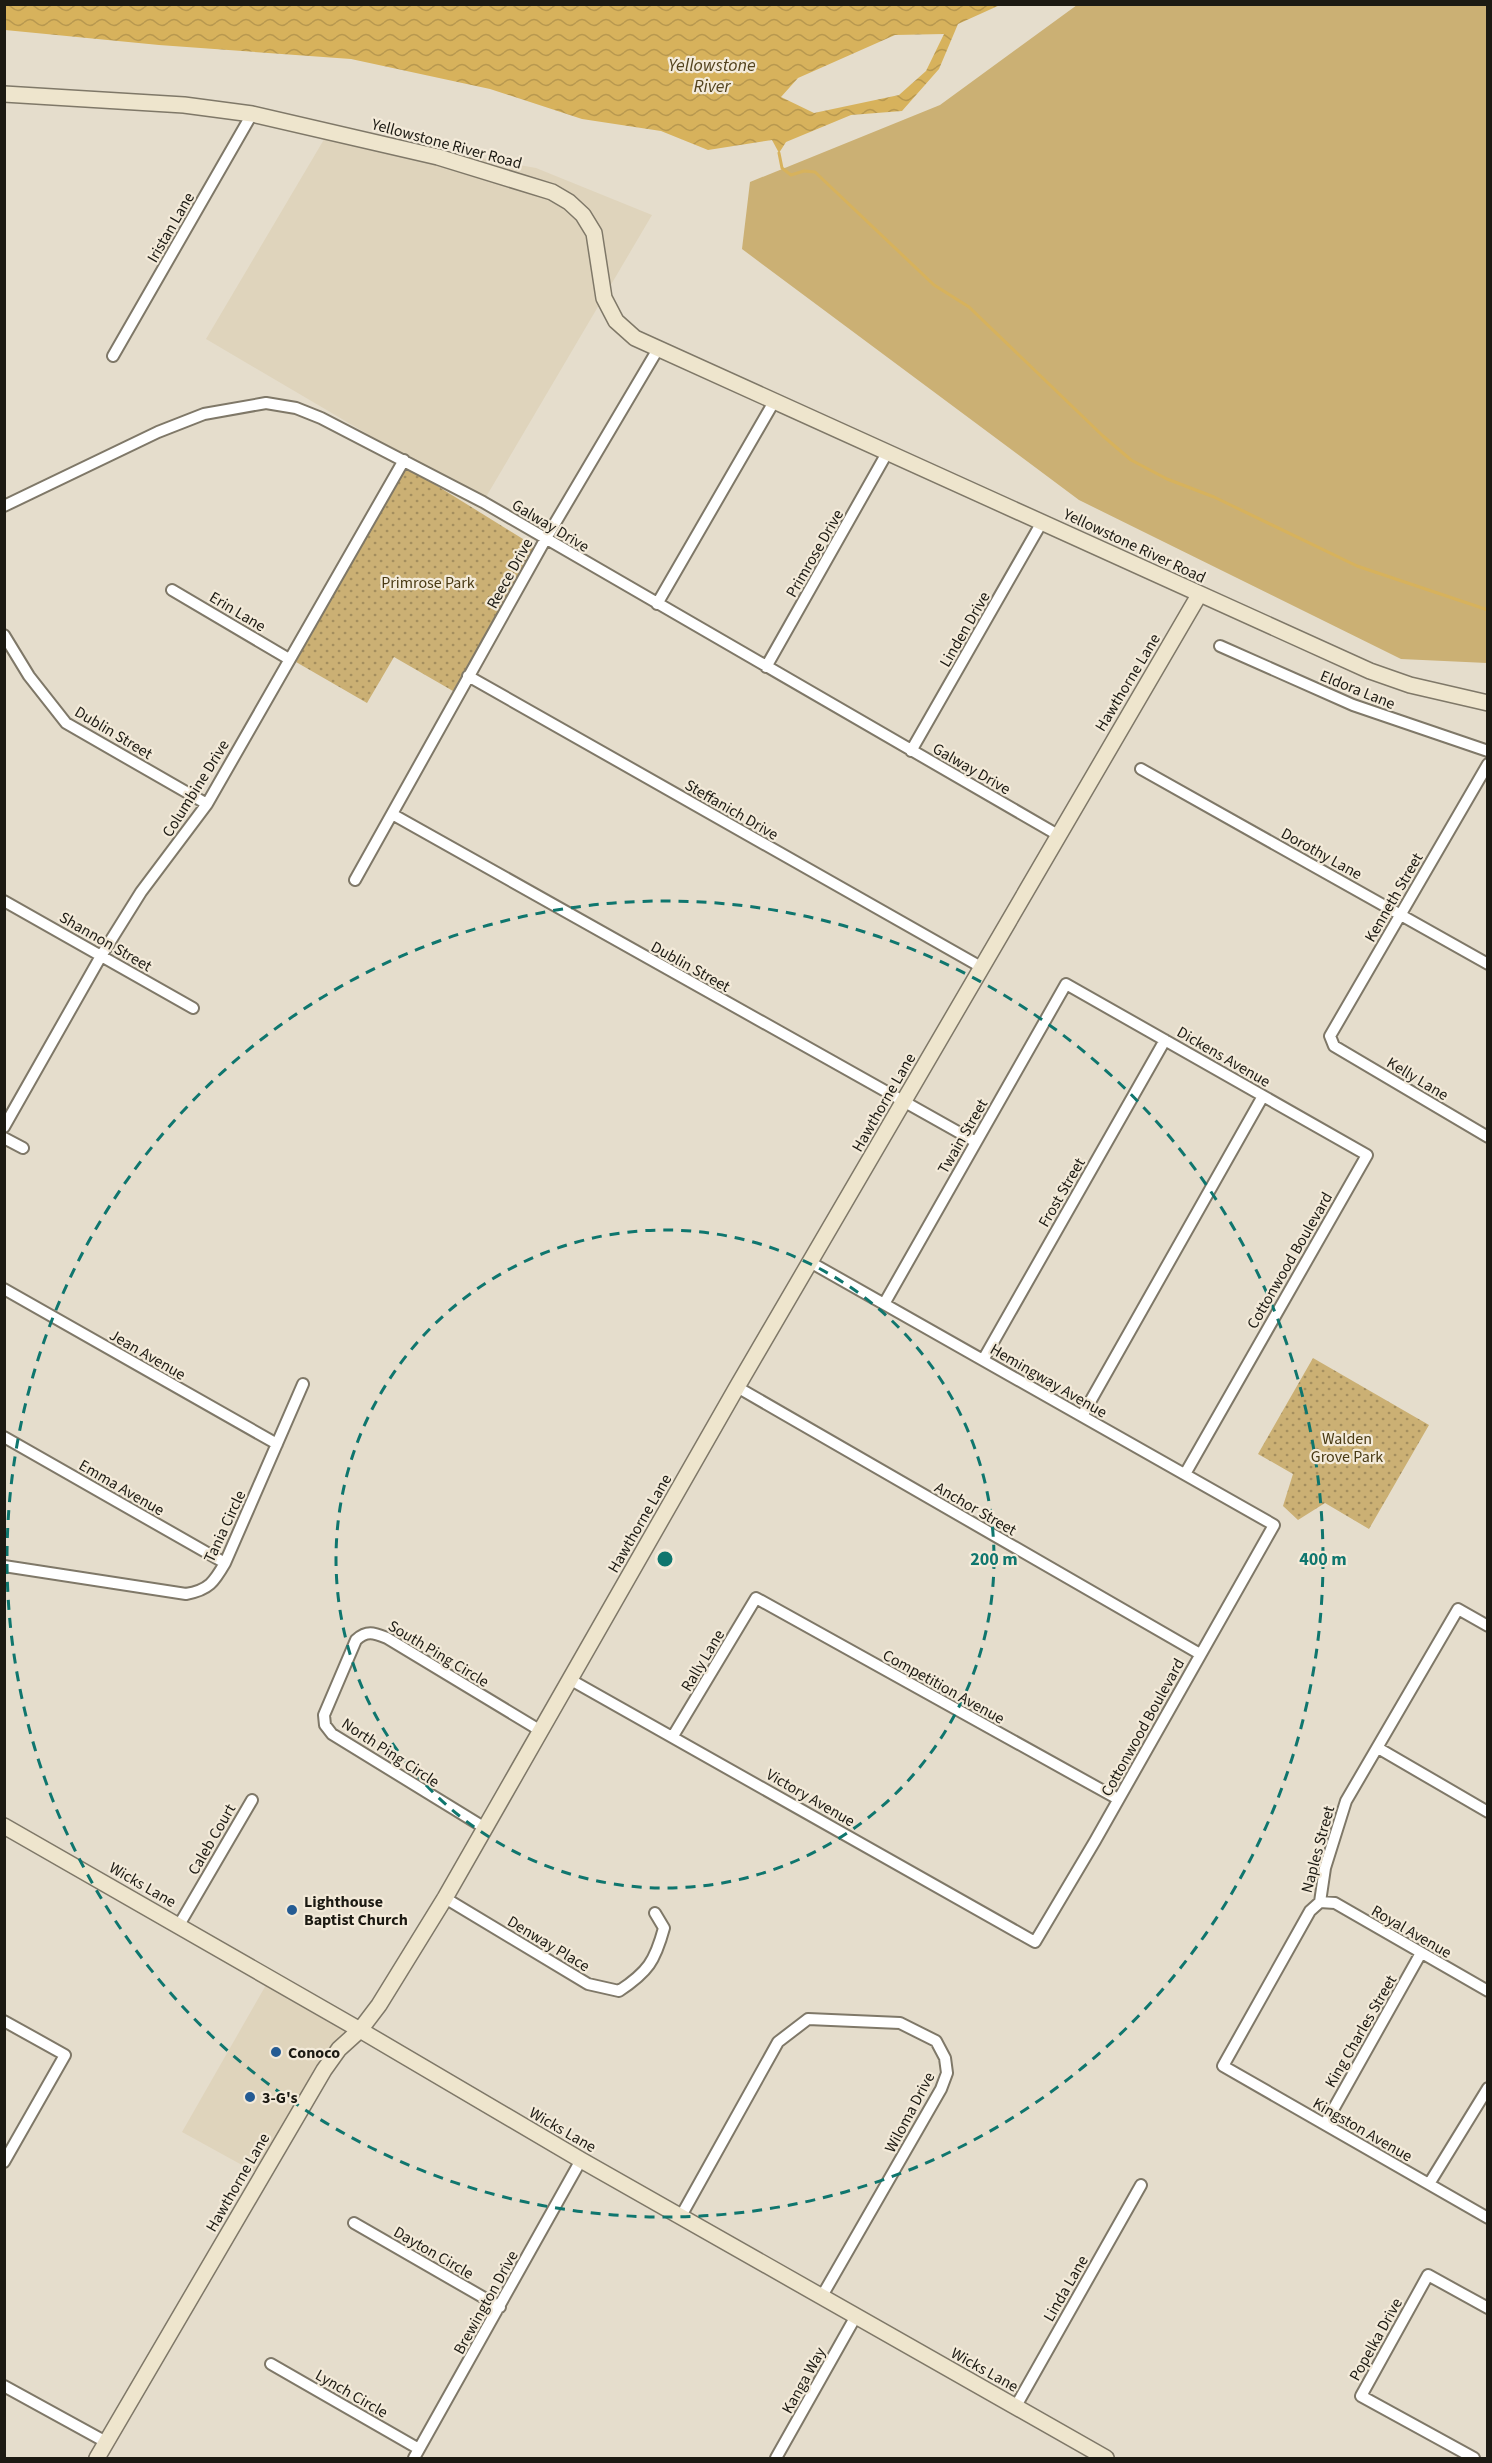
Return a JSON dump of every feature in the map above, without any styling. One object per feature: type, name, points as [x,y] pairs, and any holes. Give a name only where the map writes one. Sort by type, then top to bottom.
[{"type":"street","name":"Yellowstone River Road","points":[[4,94],[184,105],[252,114],[438,157],[552,192],[569,202],[583,215],[594,233],[604,298],[616,321],[635,338],[1370,671],[1410,685],[1488,704]]},
{"type":"street","name":"Iristan Lane","points":[[113,356],[252,114]]},
{"type":"street","name":"Reece Drive","points":[[355,880],[545,540],[658,349]]},
{"type":"street","points":[[657,604],[775,400]]},
{"type":"street","name":"Galway Drive","points":[[4,506],[158,432],[204,414],[266,403],[296,408],[321,418],[483,502],[545,540],[1058,835]]},
{"type":"street","name":"Primrose Drive","points":[[766,667],[887,453]]},
{"type":"street","name":"Columbine Drive","points":[[4,1127],[101,956],[141,892],[207,804],[404,460]]},
{"type":"street","name":"Linden Drive","points":[[911,750],[1042,522]]},
{"type":"street","name":"Erin Lane","points":[[172,590],[289,659]]},
{"type":"street","name":"Hawthorne Lane","points":[[97,2458],[324,2070],[339,2049],[360,2030],[392,1985],[445,1898],[737,1388],[1199,595]]},
{"type":"street","name":"Dublin Street","points":[[4,635],[29,676],[66,723],[207,804]]},
{"type":"street","name":"Eldora Lane","points":[[1220,646],[1353,705],[1488,751]]},
{"type":"street","name":"Steffanich Drive","points":[[468,676],[981,967]]},
{"type":"street","name":"Kenneth Street","points":[[1334,1046],[1330,1036],[1488,764]]},
{"type":"street","name":"Dorothy Lane","points":[[1141,769],[1488,964]]},
{"type":"street","name":"Dublin Street","points":[[392,814],[976,1142]]},
{"type":"street","name":"Shannon Street","points":[[4,901],[193,1008]]},
{"type":"street","name":"Dickens Avenue","points":[[1066,984],[1367,1155]]},
{"type":"street","name":"Twain Street","points":[[884,1304],[1066,984]]},
{"type":"street","name":"Frost Street","points":[[983,1360],[1165,1040]]},
{"type":"street","name":"Kelly Lane","points":[[1334,1046],[1488,1137]]},
{"type":"street","points":[[1082,1416],[1263,1096]]},
{"type":"street","points":[[4,1138],[23,1148]]},
{"type":"street","name":"Cottonwood Boulevard","points":[[1185,1474],[1367,1155]]},
{"type":"street","name":"Hemingway Avenue","points":[[810,1262],[1274,1525]]},
{"type":"street","name":"Jean Avenue","points":[[4,1289],[277,1444]]},
{"type":"street","name":"Tania Circle","points":[[4,1566],[186,1594],[202,1591],[216,1579],[225,1563],[303,1384]]},
{"type":"street","name":"Anchor Street","points":[[737,1388],[1200,1654]]},
{"type":"street","name":"Emma Avenue","points":[[4,1437],[225,1563]]},
{"type":"street","name":"Cottonwood Boulevard","points":[[1035,1942],[1274,1525]]},
{"type":"street","name":"Rally Lane","points":[[673,1736],[756,1598]]},
{"type":"street","name":"Competition Avenue","points":[[756,1598],[1118,1799]]},
{"type":"street","name":"Naples Street","points":[[1223,2066],[1310,1911],[1320,1902],[1325,1868],[1346,1801],[1458,1609],[1488,1626]]},
{"type":"street","name":"South Ping Circle","points":[[340,1678],[356,1640],[372,1632],[432,1664],[541,1731]]},
{"type":"street","name":"North Ping Circle","points":[[340,1678],[324,1715],[325,1725],[332,1734],[485,1828]]},
{"type":"street","name":"Victory Avenue","points":[[571,1680],[1035,1942]]},
{"type":"street","points":[[1378,1748],[1488,1812]]},
{"type":"street","name":"Caleb Court","points":[[178,1925],[252,1800]]},
{"type":"street","name":"Wicks Lane","points":[[4,1826],[581,2160],[1106,2458]]},
{"type":"street","name":"Denway Place","points":[[445,1898],[588,1984],[620,1991],[641,1976],[658,1953],[664,1928],[655,1912]]},
{"type":"street","name":"Royal Avenue","points":[[1320,1902],[1335,1903],[1488,1991]]},
{"type":"street","name":"King Charles Street","points":[[1325,2124],[1421,1953]]},
{"type":"street","name":"Wiloma Drive","points":[[681,2217],[778,2042],[808,2019],[900,2023],[936,2041],[945,2058],[947,2073],[941,2089],[822,2296]]},
{"type":"street","points":[[4,2021],[65,2055],[4,2163]]},
{"type":"street","name":"Kingston Avenue","points":[[1223,2066],[1488,2218]]},
{"type":"street","points":[[1429,2184],[1488,2088]]},
{"type":"street","name":"Brewington Drive","points":[[416,2454],[581,2160]]},
{"type":"street","name":"Linda Lane","points":[[1016,2406],[1141,2185]]},
{"type":"street","name":"Dayton Circle","points":[[354,2223],[500,2307]]},
{"type":"street","name":"Popelka Drive","points":[[1474,2458],[1361,2396],[1428,2275],[1488,2308]]},
{"type":"street","name":"Kanga Way","points":[[776,2458],[856,2316]]},
{"type":"street","name":"Lynch Circle","points":[[271,2364],[416,2454]]},
{"type":"street","points":[[4,2386],[106,2442]]},
{"type":"shaded area","points":[[329,131],[536,168],[652,215],[483,502],[206,339]]},
{"type":"shaded area","points":[[270,1978],[360,2030],[262,2176],[182,2132]]},
{"type":"green space","points":[[1077,5],[1487,5],[1487,663],[1401,659],[1079,500],[742,249],[750,182],[940,105]]},
{"type":"green space","name":"Primrose Park","points":[[405,466],[536,547],[453,691],[394,657],[367,703],[296,662]]},
{"type":"green space","name":"Walden Grove Park","points":[[1313,1358],[1429,1425],[1369,1529],[1325,1503],[1298,1520],[1283,1506],[1293,1474],[1258,1454]]},
{"type":"water","name":"Yellowstone River","points":[[5,4],[1000,5],[958,24],[939,69],[902,111],[851,115],[786,142],[779,153],[772,140],[708,150],[661,131],[582,119],[490,89],[351,59],[159,45],[5,30]],"holes":[[[944,34],[926,71],[899,95],[814,113],[781,97],[798,78],[895,35]]]},
{"type":"waterway","points":[[779,153],[782,168],[791,175],[804,171],[815,172],[934,285],[969,307],[1131,460],[1167,479],[1214,497],[1357,566],[1488,610]]},
{"type":"place","name":"Lighthouse Baptist Church","points":[[292,1910]]},
{"type":"place","name":"Conoco","points":[[276,2052]]},
{"type":"place","name":"3-G's","points":[[250,2097]]}]
